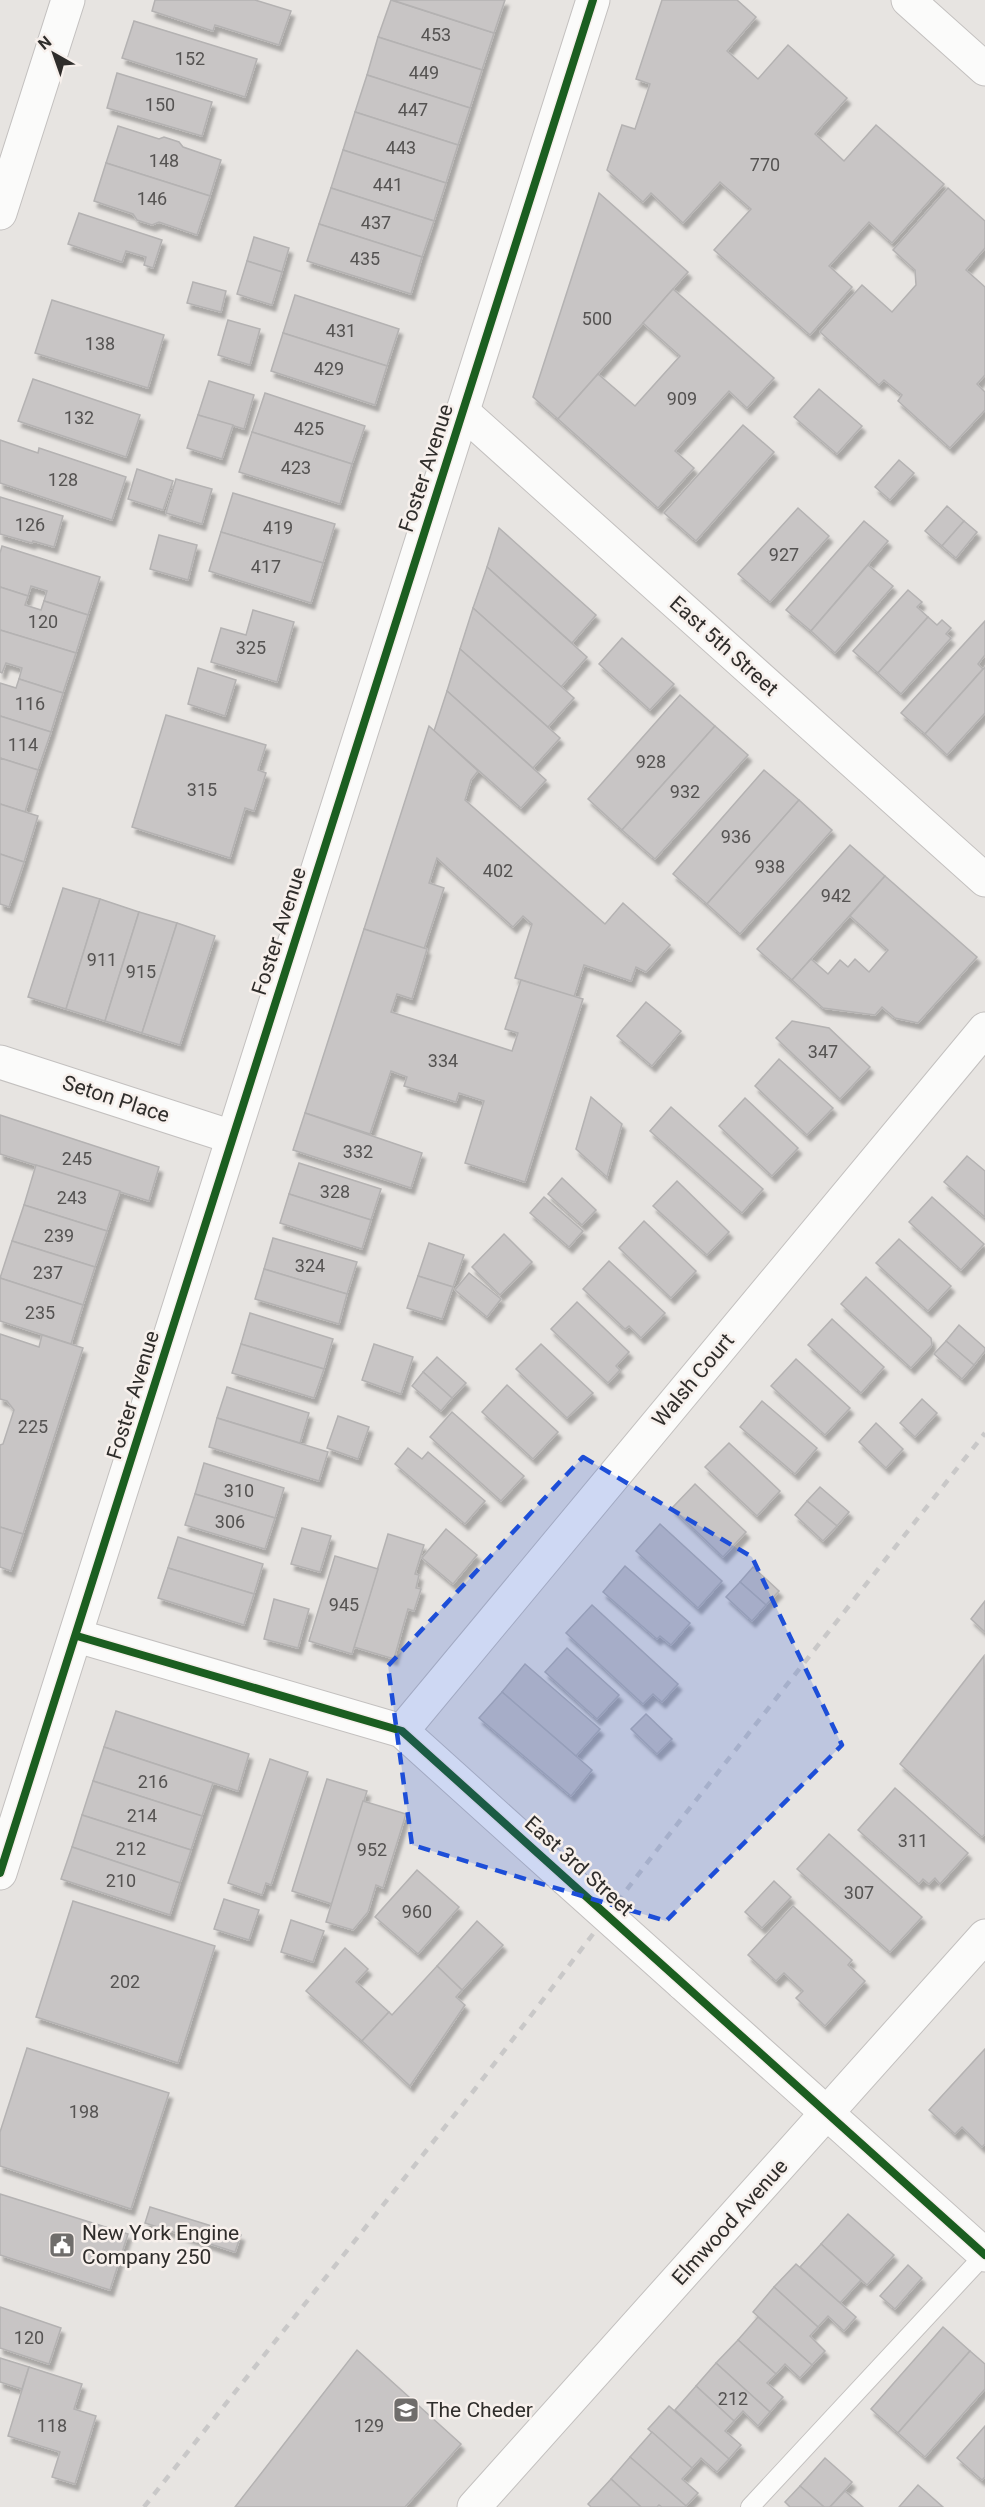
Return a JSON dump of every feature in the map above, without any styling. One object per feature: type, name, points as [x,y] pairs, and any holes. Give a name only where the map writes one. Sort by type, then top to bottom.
[{"type":"street","points":[[0,213],[68,0]]},
{"type":"street","name":"Foster Avenue","points":[[0,1873],[77,1636],[232,1137],[593,0]]},
{"type":"street","points":[[908,0],[985,69]]},
{"type":"street","name":"East 5th Street","points":[[463,412],[985,880]]},
{"type":"street","name":"Walsh Court","points":[[402,1731],[985,1029]]},
{"type":"street","name":"Seton Place","points":[[0,1062],[232,1137]]},
{"type":"street","name":"East 3rd Street","points":[[77,1636],[402,1731],[985,2255]]},
{"type":"street","name":"Elmwood Avenue","points":[[484,2504],[985,1936]]},
{"type":"lane","points":[[750,2507],[985,2255]]},
{"type":"highlighted area","points":[[583,1457],[752,1557],[842,1745],[666,1921],[412,1845],[388,1666]]},
{"type":"building","points":[[155,0],[255,0],[291,11],[279,45],[215,25],[213,31],[152,11]]},
{"type":"building","points":[[391,0],[494,33],[482,70],[378,37]]},
{"type":"building","points":[[392,0],[505,0],[494,33]]},
{"type":"building","points":[[662,0],[737,0],[756,17],[727,51],[758,79],[788,45],[847,98],[815,134],[844,161],[876,125],[944,184],[892,243],[869,222],[829,266],[852,287],[810,335],[714,250],[751,209],[720,182],[683,223],[651,193],[643,202],[607,170],[622,125],[635,129],[650,84],[636,79]]},
{"type":"building","points":[[134,21],[257,59],[245,97],[122,58]]},
{"type":"building","points":[[378,37],[482,70],[470,108],[367,75]]},
{"type":"building","points":[[117,73],[212,102],[202,136],[107,108]]},
{"type":"building","points":[[367,75],[470,108],[458,145],[355,112]]},
{"type":"building","points":[[355,112],[458,145],[446,183],[343,150]]},
{"type":"building","points":[[118,126],[159,139],[164,137],[179,142],[183,147],[221,160],[210,196],[106,163]]},
{"type":"building","points":[[343,150],[446,183],[434,221],[331,188]]},
{"type":"building","points":[[106,163],[210,196],[197,235],[159,222],[152,225],[137,220],[133,214],[94,201]]},
{"type":"building","points":[[331,188],[434,221],[422,257],[319,224]]},
{"type":"building","points":[[948,188],[985,221],[985,248],[966,270],[985,287],[985,375],[977,384],[985,392],[985,410],[950,448],[898,401],[902,395],[884,380],[879,385],[820,332],[862,285],[892,312],[916,285],[915,270],[893,250]]},
{"type":"building","points":[[599,193],[688,272],[558,419],[533,397]]},
{"type":"building","points":[[79,213],[162,240],[153,268],[144,265],[146,257],[126,251],[122,262],[68,244]]},
{"type":"building","points":[[319,224],[422,257],[411,294],[307,261]]},
{"type":"building","points":[[254,237],[289,248],[282,272],[247,261]]},
{"type":"building","points":[[247,261],[282,272],[272,305],[237,294]]},
{"type":"building","points":[[193,282],[226,291],[221,312],[187,303]]},
{"type":"building","points":[[673,289],[774,378],[747,408],[729,391],[675,451],[694,468],[658,508],[558,419],[598,374],[635,406],[680,356],[643,323]]},
{"type":"building","points":[[295,295],[399,329],[387,366],[283,333]]},
{"type":"building","points":[[52,300],[164,335],[148,388],[35,353]]},
{"type":"building","points":[[228,320],[260,329],[250,365],[218,355]]},
{"type":"building","points":[[283,333],[387,366],[375,405],[271,371]]},
{"type":"building","points":[[33,379],[140,415],[126,457],[18,421]]},
{"type":"building","points":[[209,381],[254,395],[244,429],[198,415]]},
{"type":"building","points":[[819,389],[862,426],[837,454],[794,417]]},
{"type":"building","points":[[265,393],[365,426],[352,464],[252,432]]},
{"type":"building","points":[[198,415],[233,425],[222,459],[187,448]]},
{"type":"building","points":[[743,425],[774,452],[696,541],[664,513]]},
{"type":"building","points":[[252,432],[352,464],[340,504],[239,472]]},
{"type":"building","points":[[0,440],[38,453],[39,448],[126,477],[112,520],[0,483]]},
{"type":"building","points":[[899,460],[914,473],[890,500],[875,487]]},
{"type":"building","points":[[137,469],[173,481],[163,510],[128,499]]},
{"type":"building","points":[[176,479],[212,489],[202,524],[166,513]]},
{"type":"building","points":[[233,493],[335,524],[323,563],[221,532]]},
{"type":"building","points":[[0,497],[63,516],[54,547],[0,534]]},
{"type":"building","points":[[947,506],[964,521],[942,546],[925,531]]},
{"type":"building","points":[[798,508],[829,536],[770,602],[738,574]]},
{"type":"building","points":[[864,521],[888,541],[811,631],[786,610]]},
{"type":"building","points":[[964,521],[977,532],[956,558],[942,546]]},
{"type":"building","points":[[499,528],[596,615],[572,643],[487,567]]},
{"type":"building","points":[[221,532],[323,563],[311,603],[209,571]]},
{"type":"building","points":[[159,535],[197,545],[188,580],[150,569]]},
{"type":"building","points":[[2,546],[100,577],[88,615],[44,601],[47,591],[31,586],[28,596],[0,587]]},
{"type":"building","points":[[868,565],[893,586],[835,653],[811,631]]},
{"type":"building","points":[[487,567],[587,657],[561,687],[473,608]]},
{"type":"building","points":[[0,587],[28,596],[25,605],[41,610],[44,601],[88,615],[76,653],[0,630]]},
{"type":"building","points":[[908,590],[922,602],[917,607],[928,617],[878,673],[853,651]]},
{"type":"building","points":[[473,608],[574,698],[548,727],[460,649]]},
{"type":"building","points":[[253,610],[294,622],[277,682],[211,662],[221,628],[246,635]]},
{"type":"building","points":[[928,617],[937,625],[942,620],[951,628],[946,634],[951,638],[901,694],[878,673]]},
{"type":"building","points":[[985,621],[985,655],[978,664],[983,669],[925,734],[901,713]]},
{"type":"building","points":[[0,630],[76,653],[63,693],[19,679],[22,668],[6,663],[2,673],[0,672]]},
{"type":"building","points":[[622,638],[674,684],[650,710],[599,664]]},
{"type":"building","points":[[460,649],[560,738],[533,768],[447,691]]},
{"type":"building","points":[[985,667],[985,713],[947,755],[925,734]]},
{"type":"building","points":[[198,668],[236,680],[225,716],[188,704]]},
{"type":"building","points":[[19,679],[63,693],[51,732],[0,716],[0,683],[16,688]]},
{"type":"building","points":[[447,691],[546,780],[521,808],[434,731]]},
{"type":"building","points":[[680,695],[715,726],[622,830],[588,799]]},
{"type":"building","points":[[166,715],[266,745],[258,770],[266,773],[254,811],[245,808],[230,858],[132,827]]},
{"type":"building","points":[[0,716],[51,732],[38,770],[0,758]]},
{"type":"building","points":[[429,726],[478,771],[471,780],[465,800],[605,924],[623,903],[670,945],[646,972],[636,967],[631,981],[584,965],[574,997],[515,978],[532,924],[523,916],[513,927],[437,858],[429,883],[444,888],[424,949],[364,929]]},
{"type":"building","points":[[715,726],[748,755],[655,859],[622,830]]},
{"type":"building","points":[[0,758],[38,770],[25,812],[0,804]]},
{"type":"building","points":[[764,770],[799,800],[707,904],[673,874]]},
{"type":"building","points":[[799,800],[832,830],[740,934],[707,904]]},
{"type":"building","points":[[0,804],[38,816],[24,862],[0,854]]},
{"type":"building","points":[[850,845],[885,876],[792,980],[757,949]]},
{"type":"building","points":[[0,854],[24,862],[9,907],[0,904]]},
{"type":"building","points":[[885,876],[977,957],[918,1023],[895,1018],[882,1007],[875,1015],[823,1008],[792,980],[811,959],[828,974],[840,960],[848,967],[855,959],[869,972],[888,950],[850,916]]},
{"type":"building","points":[[63,888],[100,899],[66,1009],[28,997]]},
{"type":"building","points":[[100,899],[139,912],[105,1021],[66,1009]]},
{"type":"building","points":[[139,912],[177,923],[142,1033],[105,1021]]},
{"type":"building","points":[[177,923],[215,936],[180,1045],[142,1033]]},
{"type":"building","points":[[364,929],[427,949],[412,999],[397,994],[391,1012],[512,1051],[518,1033],[505,1029],[521,980],[583,999],[525,1182],[465,1163],[484,1101],[459,1093],[456,1102],[404,1086],[407,1077],[391,1071],[370,1134],[305,1113]]},
{"type":"building","points":[[646,1002],[681,1031],[652,1066],[617,1036]]},
{"type":"building","points":[[792,1021],[829,1028],[870,1067],[840,1099],[776,1038]]},
{"type":"building","points":[[779,1059],[833,1108],[807,1135],[755,1086]]},
{"type":"building","points":[[591,1097],[622,1124],[607,1177],[576,1149]]},
{"type":"building","points":[[745,1098],[798,1148],[772,1176],[719,1126]]},
{"type":"building","points":[[671,1107],[763,1189],[742,1213],[650,1131]]},
{"type":"building","points":[[305,1113],[422,1153],[411,1188],[293,1150]]},
{"type":"building","points":[[0,1115],[159,1167],[149,1201],[0,1154]]},
{"type":"building","points":[[967,1156],[985,1171],[985,1217],[944,1182]]},
{"type":"building","points":[[299,1163],[381,1189],[371,1220],[289,1194]]},
{"type":"building","points":[[36,1165],[120,1191],[107,1231],[24,1205]]},
{"type":"building","points":[[562,1178],[596,1210],[582,1225],[548,1194]]},
{"type":"building","points":[[677,1181],[729,1232],[707,1255],[653,1206]]},
{"type":"building","points":[[289,1194],[371,1220],[362,1249],[280,1223]]},
{"type":"building","points":[[544,1197],[583,1231],[569,1247],[530,1213]]},
{"type":"building","points":[[932,1197],[984,1244],[961,1270],[909,1222]]},
{"type":"building","points":[[24,1205],[107,1231],[95,1267],[12,1241]]},
{"type":"building","points":[[644,1221],[696,1271],[671,1298],[619,1248]]},
{"type":"building","points":[[504,1234],[532,1262],[500,1295],[472,1267]]},
{"type":"building","points":[[273,1238],[357,1262],[347,1294],[264,1269]]},
{"type":"building","points":[[899,1239],[951,1286],[928,1311],[876,1263]]},
{"type":"building","points":[[12,1241],[95,1267],[83,1305],[0,1278]]},
{"type":"building","points":[[429,1243],[464,1255],[453,1287],[418,1276]]},
{"type":"building","points":[[609,1261],[665,1313],[641,1338],[629,1326],[625,1329],[583,1289]]},
{"type":"building","points":[[264,1269],[347,1294],[339,1324],[255,1299]]},
{"type":"building","points":[[469,1273],[501,1299],[487,1317],[455,1290]]},
{"type":"building","points":[[418,1276],[453,1287],[442,1319],[407,1308]]},
{"type":"building","points":[[866,1277],[931,1338],[932,1345],[911,1368],[841,1304]]},
{"type":"building","points":[[0,1278],[83,1305],[71,1344],[0,1321]]},
{"type":"building","points":[[577,1302],[629,1352],[616,1366],[620,1370],[608,1383],[551,1329]]},
{"type":"building","points":[[250,1313],[333,1339],[324,1369],[241,1344]]},
{"type":"building","points":[[832,1319],[884,1367],[861,1393],[808,1345]]},
{"type":"building","points":[[959,1325],[985,1348],[974,1365],[946,1341]]},
{"type":"building","points":[[0,1334],[39,1347],[42,1335],[83,1348],[23,1534],[0,1527],[0,1445],[3,1444],[14,1410],[7,1401],[0,1399]]},
{"type":"building","points":[[946,1341],[974,1365],[962,1379],[934,1354]]},
{"type":"building","points":[[241,1344],[324,1369],[314,1398],[232,1373]]},
{"type":"building","points":[[374,1344],[413,1357],[401,1394],[362,1380]]},
{"type":"building","points":[[541,1344],[593,1393],[567,1418],[516,1369]]},
{"type":"building","points":[[437,1357],[466,1383],[452,1398],[423,1372]]},
{"type":"building","points":[[796,1359],[850,1408],[825,1435],[771,1386]]},
{"type":"building","points":[[423,1372],[452,1398],[441,1411],[412,1386]]},
{"type":"building","points":[[507,1385],[558,1432],[533,1459],[482,1412]]},
{"type":"building","points":[[227,1387],[309,1413],[300,1443],[217,1418]]},
{"type":"building","points":[[922,1399],[937,1413],[915,1437],[900,1423]]},
{"type":"building","points":[[762,1401],[817,1448],[795,1474],[740,1427]]},
{"type":"building","points":[[452,1412],[524,1476],[501,1501],[430,1437]]},
{"type":"building","points":[[338,1416],[369,1427],[358,1459],[327,1448]]},
{"type":"building","points":[[217,1418],[328,1452],[319,1481],[209,1447]]},
{"type":"building","points":[[876,1423],[903,1449],[886,1468],[859,1442]]},
{"type":"building","points":[[729,1443],[780,1491],[757,1516],[705,1467]]},
{"type":"building","points":[[408,1448],[422,1459],[428,1452],[485,1501],[465,1524],[395,1464]]},
{"type":"building","points":[[204,1463],[284,1488],[275,1518],[195,1494]]},
{"type":"building","points":[[695,1484],[746,1532],[723,1557],[672,1508]]},
{"type":"building","points":[[820,1487],[849,1512],[837,1526],[807,1501]]},
{"type":"building","points":[[195,1494],[275,1518],[265,1549],[185,1525]]},
{"type":"building","points":[[807,1501],[837,1526],[823,1541],[795,1515]]},
{"type":"building","points":[[660,1524],[722,1581],[698,1608],[636,1551]]},
{"type":"building","points":[[0,1527],[23,1534],[11,1571],[0,1567]]},
{"type":"building","points":[[302,1528],[331,1536],[320,1572],[291,1564]]},
{"type":"building","points":[[446,1529],[477,1555],[453,1584],[422,1558]]},
{"type":"building","points":[[388,1534],[424,1545],[415,1574],[419,1575],[416,1588],[421,1589],[414,1611],[408,1609],[394,1659],[354,1647]]},
{"type":"building","points":[[178,1537],[263,1564],[254,1594],[168,1568]]},
{"type":"building","points":[[335,1556],[378,1569],[352,1654],[309,1641]]},
{"type":"building","points":[[625,1566],[690,1623],[671,1645],[660,1636],[657,1639],[603,1592]]},
{"type":"building","points":[[753,1567],[779,1591],[766,1605],[740,1582]]},
{"type":"building","points":[[168,1568],[254,1594],[244,1625],[158,1598]]},
{"type":"building","points":[[740,1582],[766,1605],[752,1621],[726,1597]]},
{"type":"building","points":[[274,1599],[309,1609],[298,1648],[264,1639]]},
{"type":"building","points":[[985,1601],[985,1632],[971,1619]]},
{"type":"building","points":[[592,1605],[678,1684],[662,1702],[653,1694],[643,1704],[566,1633]]},
{"type":"building","points":[[567,1648],[619,1695],[597,1719],[545,1672]]},
{"type":"building","points":[[984,1656],[985,1834],[982,1837],[900,1764]]},
{"type":"building","points":[[525,1664],[600,1729],[576,1756],[502,1692]]},
{"type":"building","points":[[502,1692],[592,1770],[571,1796],[479,1718]]},
{"type":"building","points":[[116,1711],[249,1754],[238,1791],[104,1747]]},
{"type":"building","points":[[646,1714],[672,1739],[657,1754],[631,1729]]},
{"type":"building","points":[[104,1747],[213,1783],[202,1816],[93,1781]]},
{"type":"building","points":[[270,1759],[308,1772],[271,1885],[266,1883],[262,1895],[228,1883]]},
{"type":"building","points":[[327,1779],[367,1791],[332,1904],[292,1891]]},
{"type":"building","points":[[93,1781],[202,1816],[191,1850],[82,1815]]},
{"type":"building","points":[[895,1788],[968,1853],[940,1884],[935,1878],[929,1884],[923,1879],[919,1884],[858,1830]]},
{"type":"building","points":[[363,1801],[406,1814],[383,1888],[376,1885],[368,1912],[353,1930],[326,1922]]},
{"type":"building","points":[[82,1815],[191,1850],[180,1883],[72,1847]]},
{"type":"building","points":[[829,1834],[922,1917],[890,1952],[797,1869]]},
{"type":"building","points":[[72,1847],[180,1883],[170,1915],[61,1879]]},
{"type":"building","points":[[417,1870],[459,1907],[418,1954],[375,1917]]},
{"type":"building","points":[[774,1881],[791,1897],[762,1928],[745,1912]]},
{"type":"building","points":[[224,1899],[259,1910],[249,1940],[214,1929]]},
{"type":"building","points":[[73,1901],[215,1946],[178,2063],[36,2017]]},
{"type":"building","points":[[793,1906],[852,1960],[848,1965],[865,1981],[825,2026],[796,1998],[803,1991],[784,1973],[776,1981],[748,1955]]},
{"type":"building","points":[[291,1920],[324,1931],[313,1962],[281,1952]]},
{"type":"building","points":[[477,1921],[503,1945],[462,1990],[437,1966]]},
{"type":"building","points":[[345,1948],[368,1969],[356,1982],[389,2012],[362,2041],[306,1991]]},
{"type":"building","points":[[437,1966],[462,1990],[456,1997],[465,2005],[410,2086],[362,2041],[389,2012],[392,2015]]},
{"type":"building","points":[[27,2048],[169,2093],[131,2209],[0,2166],[0,2132]]},
{"type":"building","points":[[985,2049],[985,2144],[982,2147],[962,2127],[955,2134],[929,2110]]},
{"type":"building","name":"New York Engine Company 250","points":[[0,2194],[128,2234],[110,2290],[0,2255]]},
{"type":"building","points":[[150,2207],[241,2235],[235,2252],[145,2223]]},
{"type":"building","points":[[848,2214],[894,2255],[867,2285],[821,2244]]},
{"type":"building","points":[[821,2244],[861,2280],[840,2303],[800,2267]]},
{"type":"building","points":[[796,2264],[856,2317],[844,2331],[828,2316],[818,2327],[774,2287]]},
{"type":"building","points":[[908,2265],[922,2278],[895,2309],[880,2296]]},
{"type":"building","points":[[774,2287],[818,2327],[810,2336],[825,2351],[812,2365],[753,2312]]},
{"type":"building","points":[[0,2307],[61,2328],[49,2364],[0,2348]]},
{"type":"building","points":[[758,2317],[812,2365],[800,2378],[785,2364],[776,2374],[738,2340]]},
{"type":"building","points":[[943,2327],[970,2351],[898,2433],[871,2409]]},
{"type":"building","points":[[738,2340],[776,2374],[767,2383],[783,2397],[770,2412],[716,2363]]},
{"type":"building","points":[[357,2350],[461,2444],[405,2507],[235,2507]]},
{"type":"building","points":[[970,2351],[985,2364],[985,2389],[925,2457],[898,2433]]},
{"type":"building","points":[[0,2358],[29,2367],[22,2389],[0,2382]]},
{"type":"building","points":[[716,2363],[770,2412],[758,2426],[743,2411],[734,2421],[696,2386]]},
{"type":"building","points":[[29,2367],[82,2384],[74,2409],[96,2416],[75,2484],[52,2477],[60,2452],[8,2436]]},
{"type":"building","points":[[696,2386],[734,2421],[725,2431],[741,2445],[729,2459],[675,2410]]},
{"type":"building","points":[[669,2406],[729,2459],[717,2472],[701,2458],[692,2468],[648,2429]]},
{"type":"building","points":[[985,2426],[985,2477],[982,2480],[957,2458]]},
{"type":"building","points":[[652,2432],[692,2468],[682,2479],[698,2493],[686,2506],[630,2457]]},
{"type":"building","points":[[630,2457],[686,2506],[641,2507],[611,2479]]},
{"type":"building","points":[[825,2458],[852,2482],[830,2507],[824,2507],[800,2486]]},
{"type":"building","points":[[611,2479],[641,2507],[591,2507],[588,2504]]},
{"type":"building","points":[[918,2485],[943,2507],[899,2507]]},
{"type":"building","points":[[800,2486],[824,2507],[790,2507],[785,2502]]},
{"type":"building","points":[[845,2491],[863,2507],[830,2507]]},
{"type":"railway","points":[[144,2507],[475,2089],[660,1846],[985,1433]]},
{"type":"cycle path","points":[[0,1873],[593,0]]},
{"type":"cycle path","points":[[77,1636],[402,1731],[985,2255]]},
{"type":"place","name":"New York Engine Company 250","points":[[62,2245]]},
{"type":"place","name":"The Cheder","points":[[406,2410]]}]
